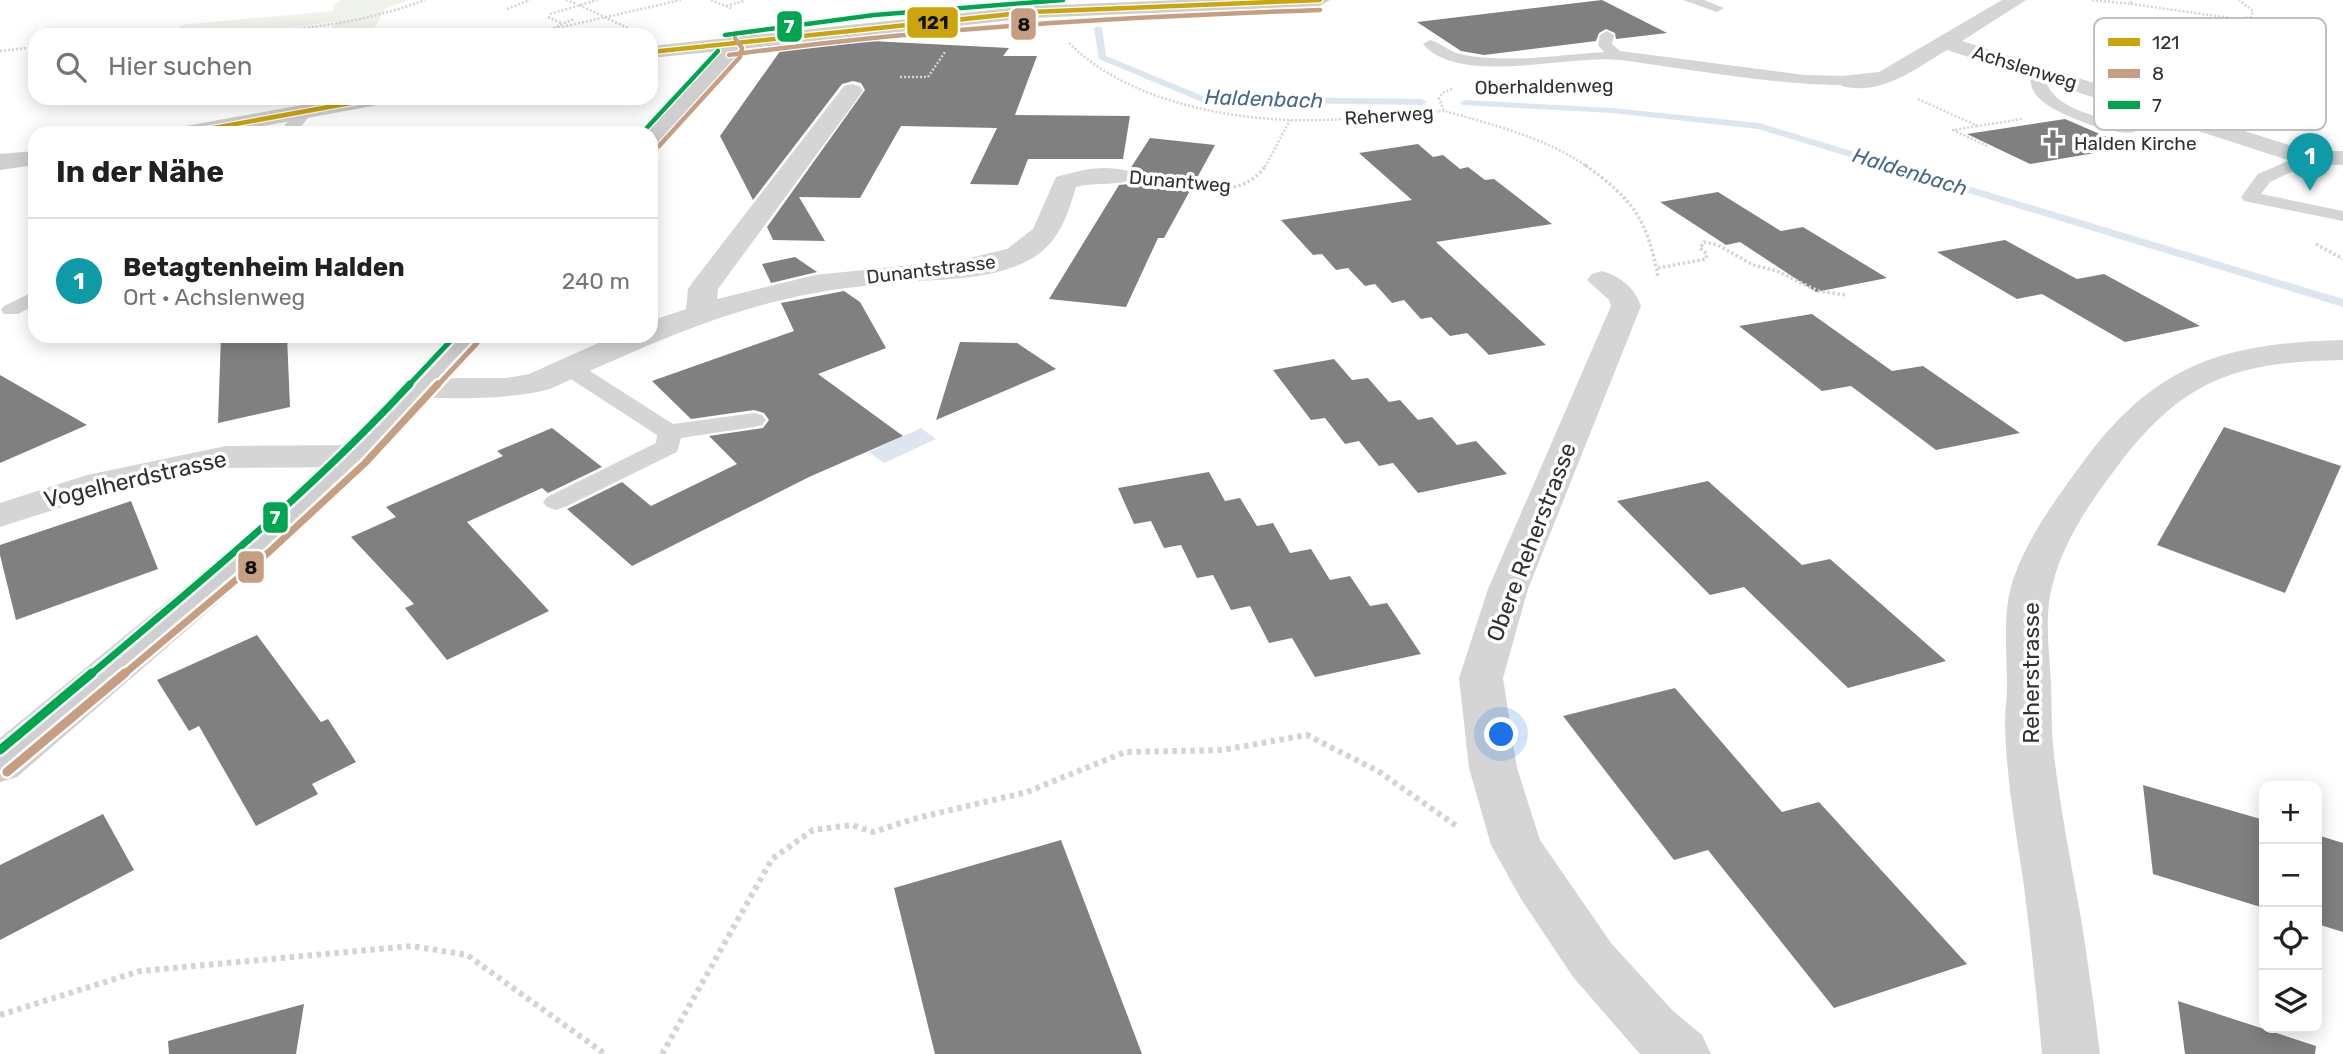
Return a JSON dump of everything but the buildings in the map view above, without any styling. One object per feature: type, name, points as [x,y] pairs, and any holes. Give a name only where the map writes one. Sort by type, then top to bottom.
[{"type":"street","points":[[658,51],[727,46],[1027,6],[1320,0]]},
{"type":"street","points":[[1850,81],[1884,78],[2016,0]]},
{"type":"street","name":"Achslenweg","points":[[1944,43],[2094,88]]},
{"type":"street","points":[[658,131],[732,51],[727,46]]},
{"type":"street","points":[[701,313],[703,289],[852,91]]},
{"type":"street","points":[[259,126],[290,123],[353,105]]},
{"type":"street","name":"Achslenweg","points":[[2221,130],[2306,158],[2343,158]]},
{"type":"street","points":[[0,162],[28,159]]},
{"type":"street","name":"Dunantstrasse","points":[[658,329],[701,313],[804,286],[973,266],[1008,259],[1030,248],[1046,233],[1065,182],[1090,175],[1119,176]]},
{"type":"street","name":"Obere Reherstrasse","points":[[1602,280],[1623,296],[1626,306],[1508,589],[1480,678],[1493,768],[1516,845],[1539,884],[1592,960],[1653,1029],[1682,1054]]},
{"type":"street","points":[[0,764],[262,544],[357,456],[462,343]]},
{"type":"street","points":[[420,388],[506,388],[538,382],[625,343]]},
{"type":"street","name":"Reherstrasse","points":[[2071,1054],[2059,951],[2034,789],[2028,722],[2027,654],[2032,584],[2062,520],[2121,435],[2153,402],[2182,383],[2224,363],[2294,351],[2343,350]]},
{"type":"street","name":"Vogelherdstrasse","points":[[0,515],[100,483],[200,461],[264,455],[357,456]]},
{"type":"lane","points":[[1690,0],[1717,8]]},
{"type":"lane","points":[[1607,35],[1605,45],[1616,55]]},
{"type":"lane","points":[[1430,44],[1442,55],[1464,60],[1504,61],[1616,55],[1804,80],[1850,81]]},
{"type":"lane","points":[[1803,65],[1850,81]]},
{"type":"lane","points":[[2038,70],[2035,78],[2040,93],[2068,111],[2094,119]]},
{"type":"lane","name":"Achslenweg","points":[[2306,158],[2264,178],[2250,197],[2340,216]]},
{"type":"lane","points":[[11,310],[28,301]]},
{"type":"lane","points":[[570,369],[668,432],[754,420]]},
{"type":"lane","points":[[556,502],[668,447],[668,432]]},
{"type":"path","points":[[306,28],[373,17],[425,0]]},
{"type":"path","points":[[508,9],[530,0]]},
{"type":"path","points":[[566,0],[627,28]]},
{"type":"path","points":[[551,14],[597,0]]},
{"type":"path","points":[[558,28],[681,0]]},
{"type":"path","points":[[2092,0],[2131,2],[2232,18]]},
{"type":"path","points":[[2239,0],[2253,11],[2251,17],[2244,18]]},
{"type":"path","points":[[725,6],[744,1]]},
{"type":"path","points":[[551,14],[562,13]]},
{"type":"path","points":[[551,14],[548,17],[561,23]]},
{"type":"path","points":[[552,28],[574,19]]},
{"type":"path","name":"Reherweg","points":[[1063,35],[1079,58],[1152,93],[1264,118],[1290,120],[1444,111]]},
{"type":"path","points":[[900,77],[928,77],[945,52],[953,47]]},
{"type":"path","points":[[0,51],[28,48]]},
{"type":"path","name":"Oberhaldenweg","points":[[1457,88],[1442,93],[1439,99],[1444,111],[1531,136],[1601,177],[1642,216],[1652,237],[1658,268]]},
{"type":"path","points":[[1920,99],[1978,126]]},
{"type":"path","points":[[1989,147],[1953,130],[2068,111]]},
{"type":"path","name":"Dunantweg","points":[[1119,176],[1214,188],[1245,185],[1253,181],[1290,120]]},
{"type":"path","points":[[1602,280],[1656,284],[1658,268],[1706,259],[1707,254],[1700,248],[1704,242],[1718,243],[1754,265],[1777,270],[1824,295],[1846,295]]},
{"type":"path","points":[[662,1054],[772,859],[813,830],[852,825],[873,832],[917,818],[1027,792],[1125,752],[1223,750],[1307,735],[1378,771],[1480,843],[1516,845]]},
{"type":"path","points":[[0,1015],[140,971],[412,946],[467,955],[605,1054]]},
{"type":"shaded area","points":[[341,0],[408,0],[385,9],[374,28],[332,28],[339,21],[286,28],[178,28],[181,25],[333,11],[333,6]]},
{"type":"shaded area","points":[[921,428],[936,439],[884,463],[869,452]]},
{"type":"waterway","name":"Haldenbach","points":[[1098,28],[1102,57],[1202,99],[1422,102]]},
{"type":"waterway","name":"Haldenbach","points":[[1465,103],[1612,110],[1759,126],[2343,303]]},
{"type":"transit line","name":"7","points":[[725,35],[874,15],[1063,0]]},
{"type":"transit line","name":"121","points":[[658,51],[1031,12],[1320,0]]},
{"type":"transit line","name":"8","points":[[729,55],[950,30],[1320,10]]},
{"type":"transit line","name":"8","points":[[659,146],[740,57],[742,48],[735,38]]},
{"type":"transit line","name":"7","points":[[649,126],[718,51]]},
{"type":"transit line","name":"121","points":[[224,126],[340,105]]},
{"type":"transit line","name":"7","points":[[0,750],[255,536],[350,449],[448,343]]},
{"type":"transit line","name":"8","points":[[7,772],[269,552],[365,463],[477,343]]},
{"type":"place","name":"Halden Kirche","points":[[2053,143]]},
{"type":"place","name":"Betagtenheim Halden","points":[[2310,191]]}]
